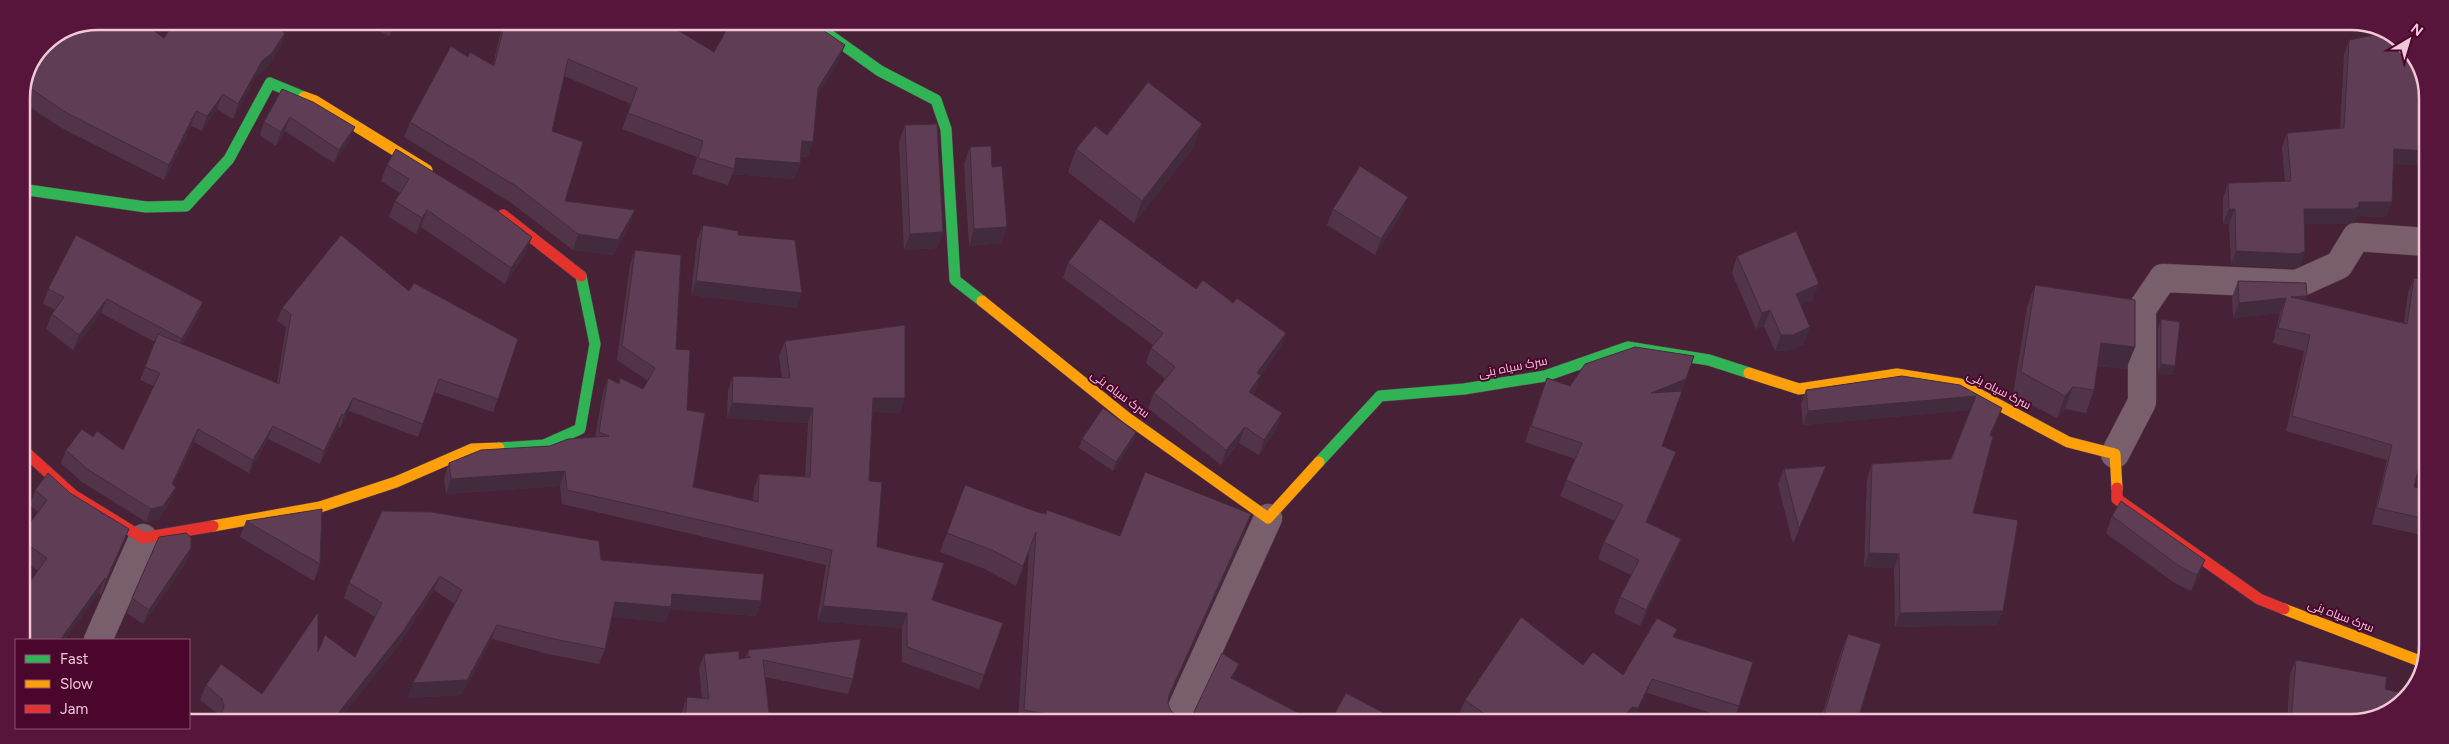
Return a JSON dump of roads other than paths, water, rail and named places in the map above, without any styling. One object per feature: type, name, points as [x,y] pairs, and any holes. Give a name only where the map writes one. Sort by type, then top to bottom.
[{"type":"street","name":"سرک سیاه بنی","points":[[822,30],[880,71],[936,100],[946,129],[955,280],[1126,417],[1268,518],[1380,396],[1464,389],[1545,376],[1628,346],[1709,360],[1799,389],[1897,374],[1960,384],[2068,442],[2115,454],[2117,499],[2259,599],[2417,660]]},
{"type":"street","points":[[30,190],[146,207],[186,206],[229,159],[270,83],[315,101],[434,174]]},
{"type":"street","points":[[30,456],[73,495],[143,538],[320,507],[396,482],[472,449],[544,445],[580,429],[596,344],[582,278],[493,210]]},
{"type":"street","points":[[2115,454],[2142,402],[2142,309],[2163,278],[2298,284],[2340,265],[2356,237],[2419,241]]},
{"type":"street","points":[[1179,714],[1268,518]]},
{"type":"street","points":[[98,639],[143,538]]}]
